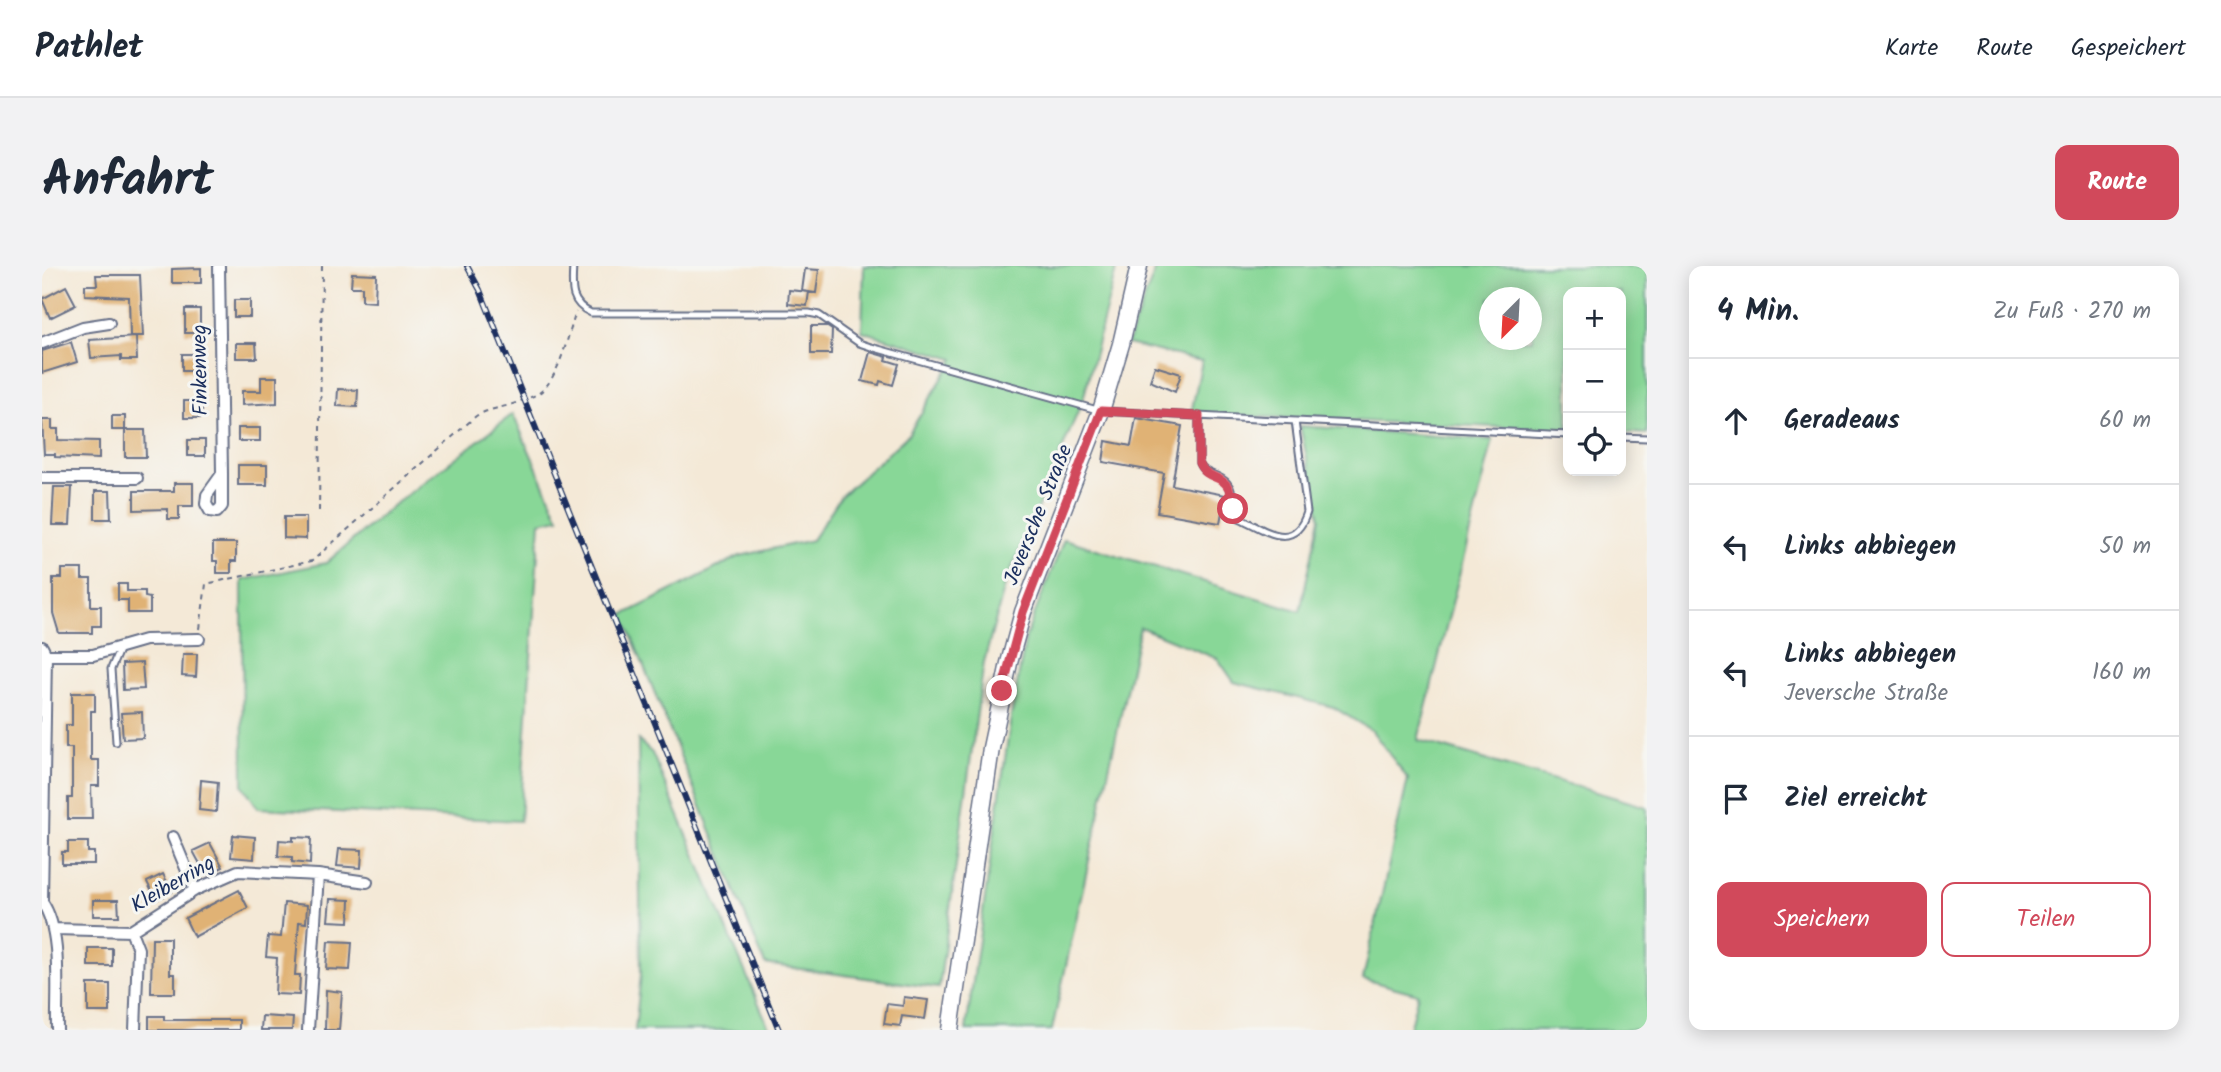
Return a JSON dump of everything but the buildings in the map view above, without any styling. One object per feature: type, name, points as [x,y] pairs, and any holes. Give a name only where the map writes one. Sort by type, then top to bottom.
[{"type":"street","name":"Finkenweg","points":[[219,266],[222,474]]},
{"type":"street","name":"Jeversche Straße","points":[[950,1030],[992,748],[1009,663],[1028,600],[1101,411],[1128,317],[1139,266]]},
{"type":"street","points":[[42,343],[83,327],[109,323]]},
{"type":"street","points":[[42,478],[137,478]]},
{"type":"street","points":[[57,1030],[55,929],[42,901],[44,651],[93,655],[145,640],[199,639]]},
{"type":"street","points":[[173,837],[195,890]]},
{"type":"street","name":"Kleiberring","points":[[55,929],[131,931],[195,890],[238,871],[318,875],[367,882]]},
{"type":"street","points":[[309,1030],[318,875]]},
{"type":"street","name":"Kleiberring","points":[[131,931],[138,950],[135,1030]]},
{"type":"lane","points":[[573,266],[572,286],[580,308],[591,313],[746,312],[819,315],[871,347],[1101,411],[1563,435]]},
{"type":"lane","points":[[1199,416],[1199,463],[1202,470],[1227,483],[1237,517],[1279,536],[1292,535],[1303,524],[1307,512],[1295,421]]},
{"type":"lane","points":[[1626,437],[1647,438]]},
{"type":"lane","points":[[116,742],[111,669],[120,647]]},
{"type":"path","points":[[318,511],[323,266]]},
{"type":"path","points":[[199,639],[206,584],[312,561],[476,416],[489,408],[509,405],[541,392],[562,355],[579,305]]},
{"type":"green space","points":[[864,266],[1117,266],[1083,400],[1006,582],[984,662],[939,988],[765,964],[623,615],[740,556],[812,540],[841,496],[908,435],[954,359],[862,331]]},
{"type":"green space","points":[[1157,266],[1647,266],[1647,434],[1626,432],[1626,287],[1563,287],[1563,430],[1191,414],[1202,361],[1127,344]]},
{"type":"green space","points":[[513,414],[559,518],[540,522],[520,821],[258,808],[243,785],[242,580],[326,563],[390,508]]},
{"type":"green space","points":[[1300,426],[1493,440],[1418,740],[1647,807],[1647,1030],[1409,1030],[1418,994],[1363,979],[1408,779],[1372,731],[1333,707],[1234,682],[1218,659],[1140,627],[1052,1030],[966,1030],[1011,717],[1026,636],[1064,539],[1300,611],[1320,518]]},
{"type":"green space","points":[[638,740],[652,753],[770,1030],[635,1030],[641,974]]},
{"type":"railway","points":[[467,266],[480,290],[779,1030]]},
{"type":"route","points":[[1002,691],[1023,612],[1101,411],[1199,416],[1199,463],[1202,470],[1227,483],[1232,494],[1233,509]]}]
